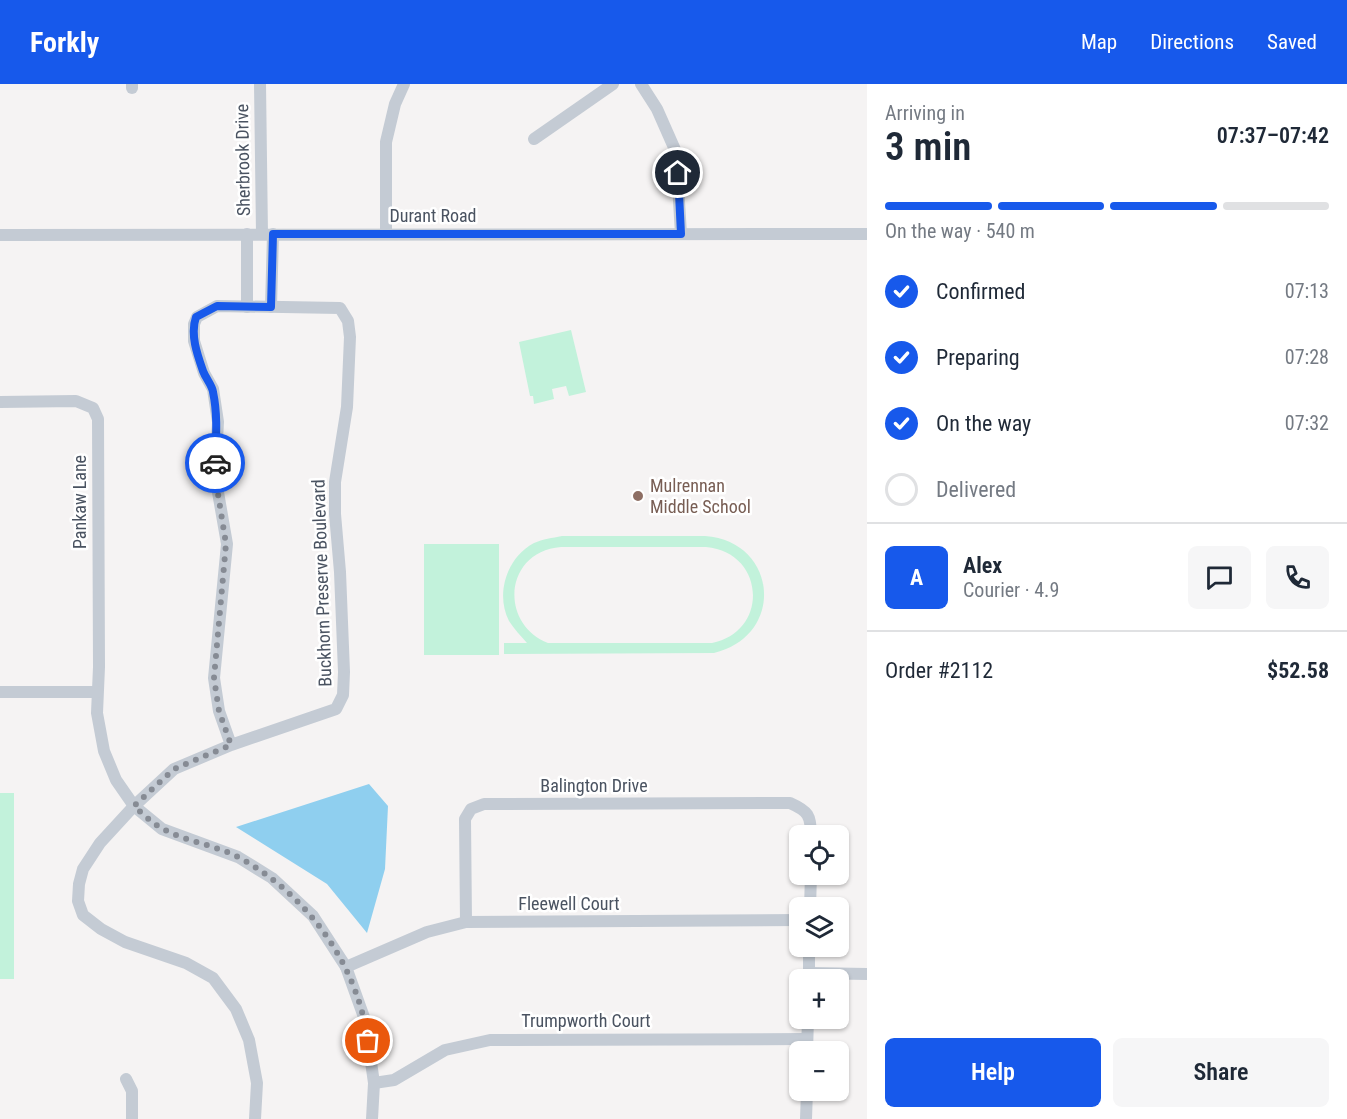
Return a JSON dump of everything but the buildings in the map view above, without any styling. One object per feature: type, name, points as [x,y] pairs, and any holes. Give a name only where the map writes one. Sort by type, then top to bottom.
[{"type":"street","name":"Sherbrook Drive","points":[[260,84],[268,234]]},
{"type":"street","points":[[386,234],[386,142],[395,104],[404,84]]},
{"type":"street","points":[[534,139],[613,84]]},
{"type":"street","points":[[641,84],[657,109],[676,152],[681,234]]},
{"type":"street","points":[[247,234],[247,307]]},
{"type":"street","points":[[268,234],[271,307]]},
{"type":"street","name":"Durant Road","points":[[0,235],[867,234]]},
{"type":"street","name":"Buckhorn Preserve Boulevard","points":[[231,745],[219,711],[214,678],[226,544],[215,475],[218,422],[213,389],[204,373],[194,341],[194,324],[196,317],[217,306],[340,308],[348,321],[350,336],[347,407],[335,482],[344,672],[343,695],[336,709],[231,745],[174,769],[134,806],[100,843],[83,869],[78,893],[83,915],[101,929],[125,942],[186,963],[213,978],[236,1009],[249,1040],[256,1083],[255,1119]]},
{"type":"street","name":"Pankaw Lane","points":[[0,402],[76,401],[93,408],[98,419],[99,667],[97,713],[104,751],[116,780],[134,806],[162,829],[238,857],[272,878],[313,916],[346,967],[365,1020],[374,1083],[372,1119]]},
{"type":"street","points":[[0,692],[97,692]]},
{"type":"street","name":"Balington Drive","points":[[466,922],[465,819],[471,809],[484,804],[790,803],[805,810],[811,825]]},
{"type":"street","name":"Fleewell Court","points":[[346,967],[427,932],[466,922],[789,920]]},
{"type":"street","points":[[849,975],[867,974]]},
{"type":"street","name":"Trumpworth Court","points":[[374,1083],[394,1080],[445,1050],[490,1040],[789,1045]]},
{"type":"street","points":[[126,1079],[132,1091],[132,1119]]},
{"type":"street","points":[[806,1119],[807,1101]]},
{"type":"green space","points":[[571,330],[586,392],[569,396],[566,386],[552,389],[554,399],[534,404],[533,396],[530,396],[519,342]]},
{"type":"green space","points":[[562,536],[705,536],[729,542],[747,554],[759,571],[764,590],[762,610],[753,628],[737,643],[714,653],[504,654],[504,643],[527,643],[509,621],[505,610],[503,599],[506,577],[517,557],[525,549],[534,543]],"holes":[[[561,547],[706,547],[726,552],[740,562],[749,576],[753,592],[751,609],[744,624],[731,636],[712,643],[548,643],[532,633],[521,620],[515,605],[515,589],[519,574],[528,561],[542,551]]]},
{"type":"green space","points":[[424,544],[499,544],[499,655],[424,655]]},
{"type":"green space","points":[[0,793],[14,793],[14,979],[0,979]]},
{"type":"water","points":[[369,784],[388,806],[385,869],[367,933],[327,884],[236,827]]},
{"type":"way so far","points":[[215,463],[226,544],[226,564],[214,678],[219,711],[231,745],[174,769],[134,806],[162,829],[238,857],[272,878],[313,916],[346,967],[365,1020],[368,1041]]},
{"type":"place","name":"Mulrennan Middle School","points":[[638,496]]},
{"type":"route","points":[[215,463],[218,422],[213,389],[204,373],[194,341],[194,324],[196,317],[217,306],[271,307],[273,234],[681,234],[678,173]]}]
